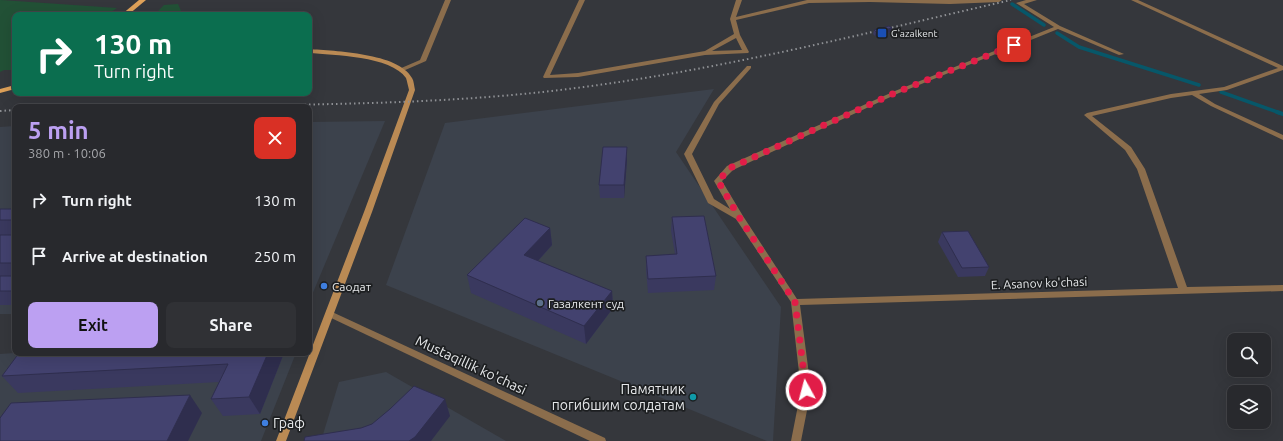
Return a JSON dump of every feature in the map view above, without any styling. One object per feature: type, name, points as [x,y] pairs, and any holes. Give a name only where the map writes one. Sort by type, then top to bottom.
[{"type":"main road","points":[[128,12],[143,0]]},
{"type":"main road","points":[[137,12],[151,0]]},
{"type":"main road","points":[[281,441],[412,94],[411,80],[401,70],[389,63],[373,59],[312,51]]},
{"type":"main road","points":[[0,85],[12,81]]},
{"type":"main road","points":[[0,91],[12,88]]},
{"type":"street","points":[[401,70],[423,61],[448,0]]},
{"type":"street","points":[[582,0],[546,77],[578,75],[705,53],[746,52],[737,35],[733,19],[739,0]]},
{"type":"street","points":[[733,19],[809,1],[999,0]]},
{"type":"street","points":[[1034,0],[1019,3],[1058,27],[1122,54]]},
{"type":"street","points":[[1134,0],[1283,68],[1225,89],[1171,96],[1087,115],[1128,149],[1141,169],[1184,291]]},
{"type":"street","points":[[796,441],[806,390],[795,302],[739,217],[718,181],[730,168],[897,92],[1058,27]]},
{"type":"street","points":[[705,53],[737,35]]},
{"type":"street","points":[[739,217],[711,201],[688,154],[716,103],[749,67]]},
{"type":"street","points":[[1194,94],[1213,105],[1283,138]]},
{"type":"street","name":"E. Asanov ko'chasi","points":[[795,302],[1283,288]]},
{"type":"street","name":"Mustaqillik ko'chasi","points":[[330,314],[601,441]]},
{"type":"shaded area","points":[[714,89],[676,152],[781,307],[773,441],[767,441],[386,285],[445,123]]},
{"type":"shaded area","points":[[385,121],[312,295],[312,122]]},
{"type":"shaded area","points":[[12,126],[12,314],[0,314],[0,127]]},
{"type":"shaded area","points":[[12,353],[12,356],[295,356],[261,441],[0,441],[0,354]]},
{"type":"shaded area","points":[[386,372],[506,441],[321,441],[339,382]]},
{"type":"green space","points":[[0,0],[117,8],[111,12],[12,12],[12,70],[4,70],[0,72]]},
{"type":"green space","points":[[178,4],[182,12],[157,12],[164,5]]},
{"type":"building","points":[[889,26],[892,28],[876,32],[874,30]]},
{"type":"building","points":[[603,147],[627,147],[624,185],[599,185]]},
{"type":"building","points":[[0,209],[12,209],[12,220],[0,220]]},
{"type":"building","points":[[704,216],[716,276],[648,279],[646,256],[677,254],[672,217]]},
{"type":"building","points":[[525,218],[550,228],[524,255],[612,291],[584,326],[467,275]]},
{"type":"building","points":[[968,231],[989,267],[962,268],[942,232]]},
{"type":"building","points":[[0,235],[12,235],[12,263],[0,263]]},
{"type":"building","points":[[0,276],[12,276],[12,291],[0,291]]},
{"type":"building","points":[[17,356],[267,356],[249,397],[211,399],[228,364],[2,376]]},
{"type":"building","points":[[414,386],[445,399],[415,437],[409,441],[304,441],[305,437],[361,428],[372,424]]},
{"type":"building","points":[[190,395],[167,441],[0,441],[0,418],[11,403]]},
{"type":"waterway","points":[[1012,4],[1044,25]]},
{"type":"waterway","points":[[1057,33],[1079,47],[1199,85]]},
{"type":"waterway","points":[[1221,92],[1280,113]]},
{"type":"railway","points":[[312,105],[459,99],[560,90],[617,82],[730,63],[843,39],[1011,0]]},
{"type":"railway","points":[[0,111],[12,110]]},
{"type":"place","name":"Gʻazalkent","points":[[882,33]]},
{"type":"place","name":"Саодат","points":[[324,286]]},
{"type":"place","name":"Газалкент суд","points":[[540,303]]},
{"type":"place","name":"Памятник погибшим солдатам","points":[[693,397]]},
{"type":"place","name":"Граф","points":[[265,423]]},
{"type":"route","points":[[806,390],[795,302],[739,217],[718,181],[730,168],[897,92],[1014,45]]}]
